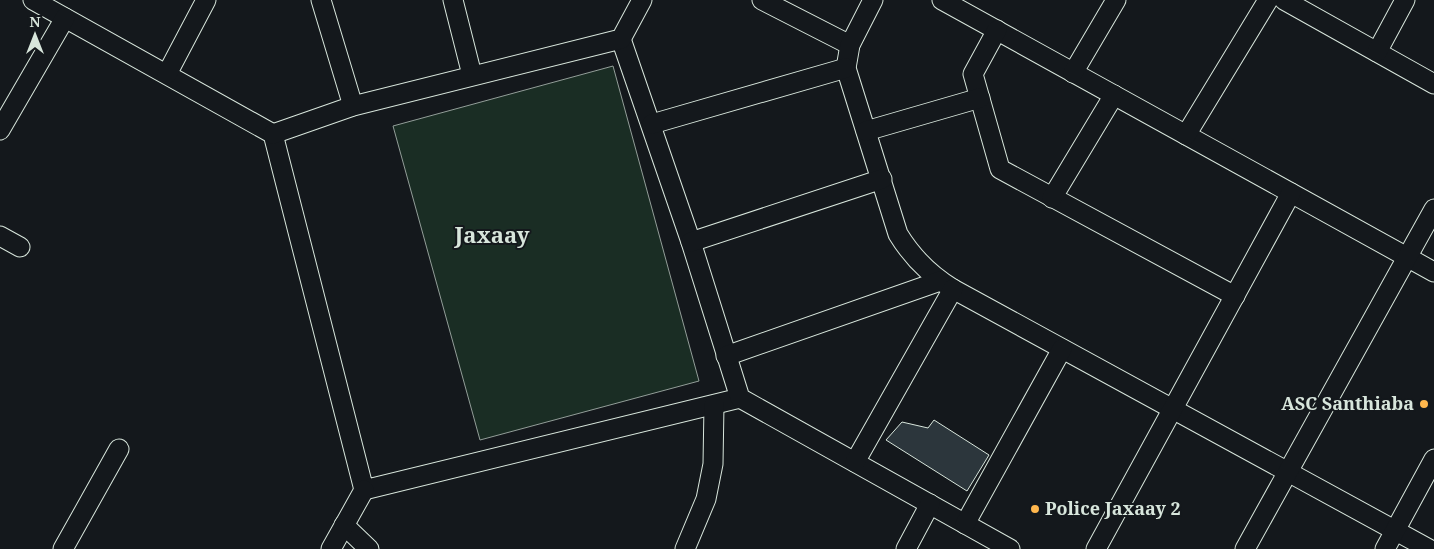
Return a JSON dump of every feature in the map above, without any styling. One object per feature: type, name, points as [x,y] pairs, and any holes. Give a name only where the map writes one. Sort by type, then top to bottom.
[{"type":"street","points":[[34,0],[61,10],[272,134],[364,490],[331,549]]},
{"type":"street","points":[[167,74],[206,0]]},
{"type":"street","points":[[321,0],[353,106]]},
{"type":"street","points":[[453,0],[472,75]]},
{"type":"street","points":[[272,134],[353,106],[621,39],[642,0]]},
{"type":"street","points":[[762,0],[850,45]]},
{"type":"street","points":[[873,0],[850,45],[846,68],[898,234],[909,253],[947,285],[1429,549]]},
{"type":"street","points":[[942,0],[1434,272]]},
{"type":"street","points":[[1073,72],[1116,0]]},
{"type":"street","points":[[1186,135],[1268,0]]},
{"type":"street","points":[[1284,0],[1434,84]]},
{"type":"street","points":[[1377,52],[1405,0]]},
{"type":"street","points":[[0,130],[61,10]]},
{"type":"street","points":[[997,30],[973,74],[1000,169],[1235,296]]},
{"type":"street","points":[[621,39],[652,124],[740,398]]},
{"type":"street","points":[[652,124],[846,68]]},
{"type":"street","points":[[1052,198],[1114,95]]},
{"type":"street","points":[[866,131],[980,98]]},
{"type":"street","points":[[691,242],[882,179]]},
{"type":"street","points":[[1096,549],[1291,193]]},
{"type":"street","points":[[1253,546],[1288,472],[1434,208]]},
{"type":"street","points":[[0,236],[20,247]]},
{"type":"street","points":[[726,356],[947,285]]},
{"type":"street","points":[[855,462],[947,285]]},
{"type":"street","points":[[965,524],[1062,348]]},
{"type":"street","points":[[364,490],[740,398],[1010,549]]},
{"type":"street","points":[[685,549],[706,499],[713,464],[714,404]]},
{"type":"street","points":[[64,549],[119,449]]},
{"type":"street","points":[[1385,549],[1434,458]]},
{"type":"street","points":[[906,549],[930,504]]},
{"type":"street","points":[[344,524],[369,549]]},
{"type":"green space","points":[[613,66],[699,381],[480,440],[393,126]]},
{"type":"building","points":[[934,420],[989,455],[967,491],[886,440],[902,422],[928,428]]},
{"type":"place","name":"ASC Santhiaba","points":[[1424,404]]},
{"type":"place","name":"Police Jaxaay 2","points":[[1035,509]]},
{"type":"district","name":"Jaxaay","points":[[492,235]]}]
